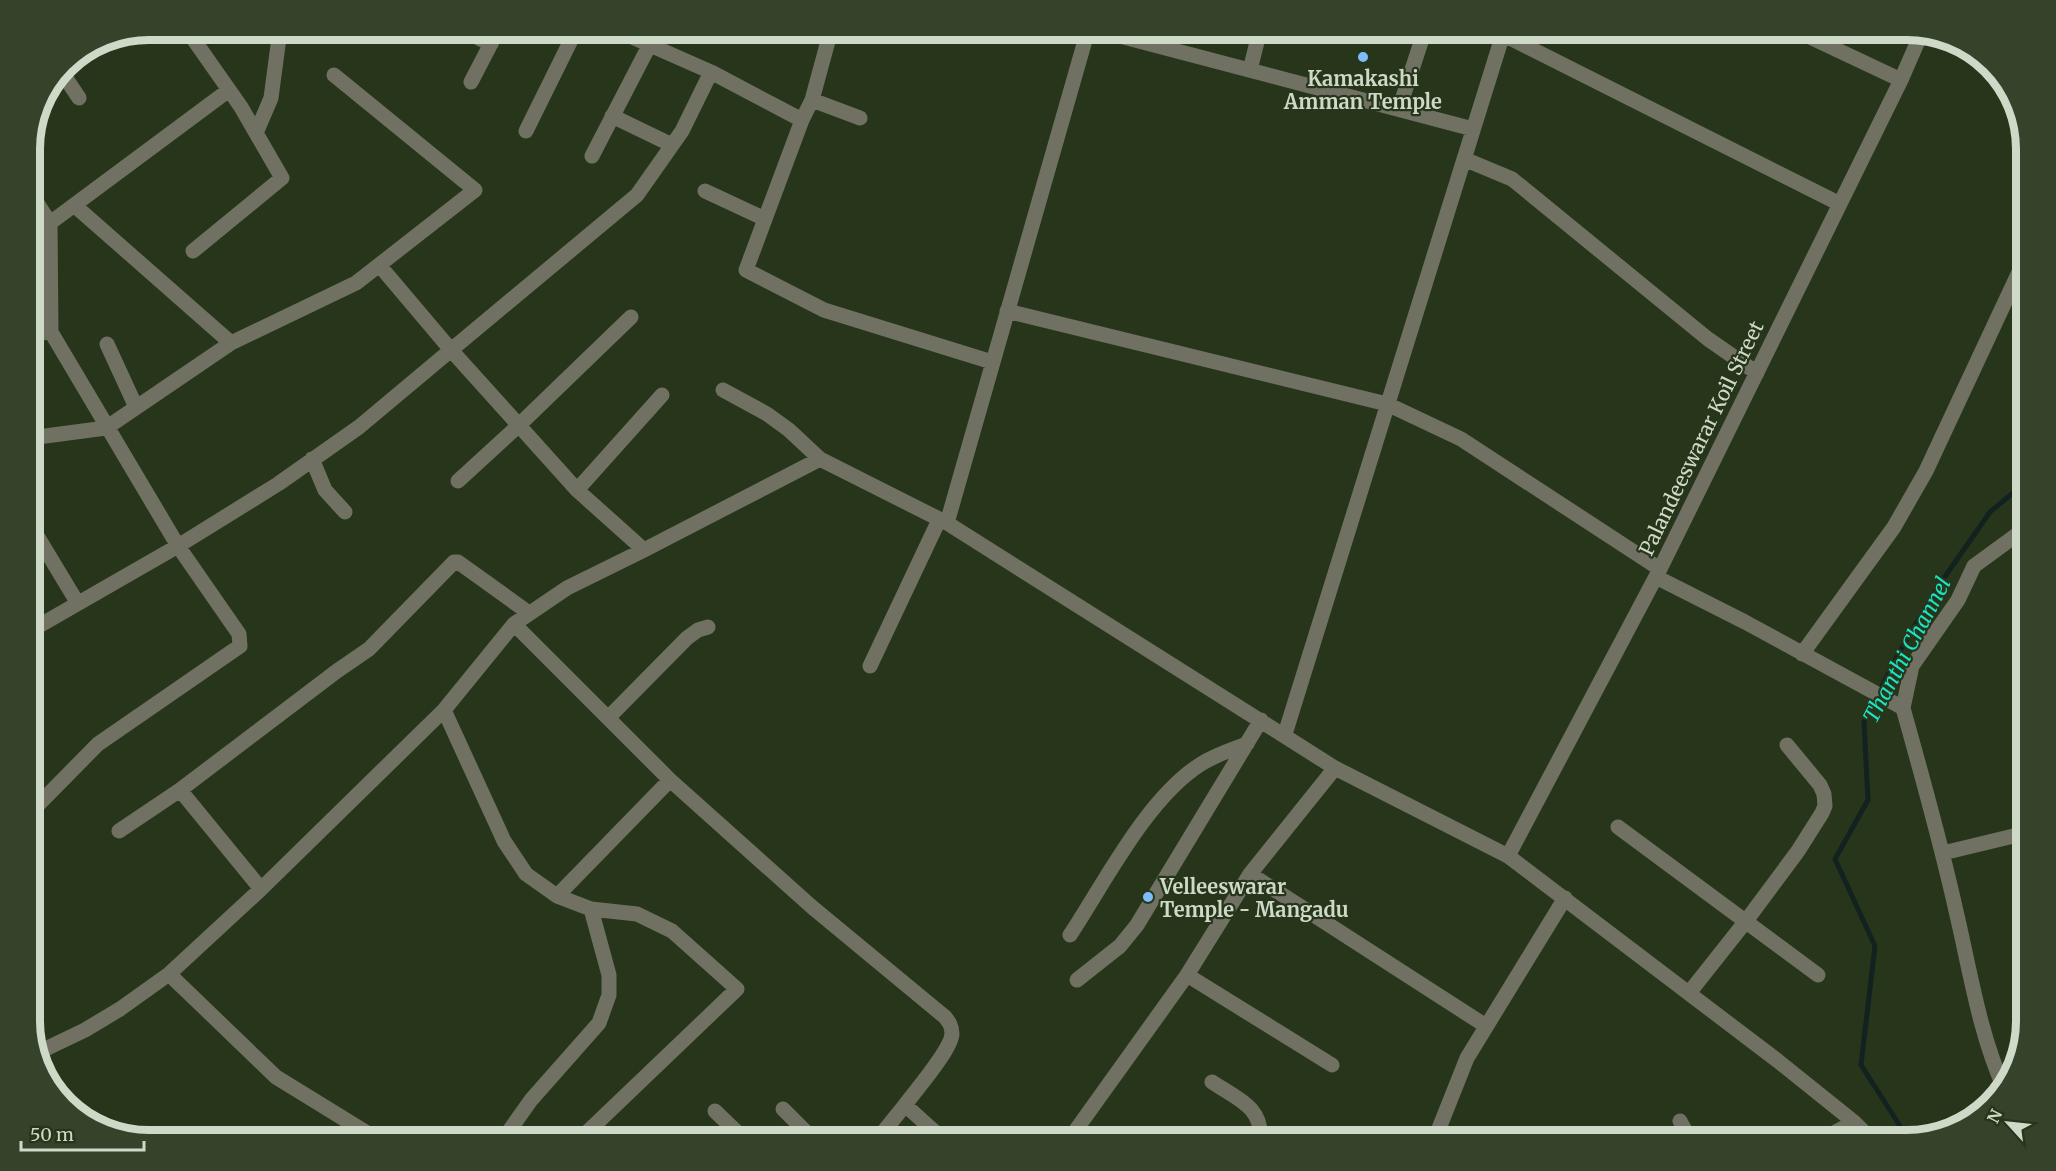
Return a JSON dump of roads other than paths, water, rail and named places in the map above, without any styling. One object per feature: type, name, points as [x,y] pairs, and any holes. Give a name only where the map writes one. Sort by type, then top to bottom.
[{"type":"street","points":[[870,666],[943,521],[992,362],[1085,40]]},
{"type":"street","points":[[1137,40],[1473,129]]},
{"type":"street","points":[[1250,70],[1257,40]]},
{"type":"street","points":[[1400,109],[1422,40]]},
{"type":"street","points":[[1285,734],[1464,159],[1496,40]]},
{"type":"street","points":[[1514,40],[1840,204]]},
{"type":"street","points":[[1817,40],[1902,80]]},
{"type":"street","points":[[193,251],[282,178],[229,90],[195,41]]},
{"type":"street","points":[[256,134],[271,98],[279,41]]},
{"type":"street","points":[[484,41],[491,44]]},
{"type":"street","points":[[471,82],[493,41]]},
{"type":"street","points":[[525,131],[571,41]]},
{"type":"street","points":[[641,41],[711,72],[802,120]]},
{"type":"street","points":[[828,41],[812,100],[802,120],[746,270],[824,310],[992,362]]},
{"type":"street","name":"Palandeeswarar Koil Street","points":[[1509,856],[1658,573],[1902,80],[1918,41]]},
{"type":"street","points":[[592,156],[650,46]]},
{"type":"street","points":[[41,624],[178,546],[278,483],[358,427],[637,195],[682,131],[711,72]]},
{"type":"street","points":[[41,437],[106,428],[231,343],[356,284],[475,190],[334,75]]},
{"type":"street","points":[[67,80],[79,98]]},
{"type":"street","points":[[50,223],[229,90]]},
{"type":"street","points":[[812,100],[860,118]]},
{"type":"street","points":[[612,116],[672,145]]},
{"type":"street","points":[[1464,159],[1512,179],[1708,339],[1757,373]]},
{"type":"street","points":[[705,191],[765,219]]},
{"type":"street","points":[[74,205],[231,343]]},
{"type":"street","points":[[41,209],[50,223],[51,332],[178,546],[239,634],[240,646],[98,744],[41,802]]},
{"type":"street","points":[[380,266],[451,350],[577,490],[644,550]]},
{"type":"street","points":[[1803,654],[1894,527],[1926,471],[2015,280]]},
{"type":"street","points":[[1007,311],[1387,404],[1461,439],[1658,573],[1903,708]]},
{"type":"street","points":[[458,481],[631,317]]},
{"type":"street","points":[[41,333],[51,332]]},
{"type":"street","points":[[107,344],[136,407]]},
{"type":"street","points":[[723,390],[767,414],[789,430],[820,459],[943,521],[1285,734],[1335,768],[1509,856],[1689,993],[1862,1130]]},
{"type":"street","points":[[577,490],[662,395]]},
{"type":"street","points":[[312,459],[325,490],[345,512]]},
{"type":"street","points":[[44,1050],[120,1010],[169,974],[261,889],[444,710],[514,624],[567,588],[820,459]]},
{"type":"street","points":[[1999,1078],[1983,1027],[1943,853],[1903,708],[1912,666],[1958,600],[1974,566],[2015,536]]},
{"type":"street","points":[[41,545],[77,602]]},
{"type":"street","points":[[119,831],[180,790],[369,649],[454,562],[458,562],[529,613]]},
{"type":"street","points":[[514,624],[670,780],[812,907],[945,1017],[951,1026],[952,1036],[948,1048],[885,1130]]},
{"type":"street","points":[[608,718],[687,638],[698,630],[708,627]]},
{"type":"street","points":[[444,710],[504,841],[525,874],[557,896],[591,909],[637,914],[672,931],[737,989],[590,1130]]},
{"type":"street","points":[[1077,980],[1120,946],[1137,925],[1261,720]]},
{"type":"street","points":[[1070,935],[1154,807],[1177,783],[1200,765],[1247,744]]},
{"type":"street","points":[[1689,993],[1798,851],[1825,806],[1824,794],[1820,785],[1787,745]]},
{"type":"street","points":[[1076,1130],[1187,975],[1250,873],[1335,768]]},
{"type":"street","points":[[557,896],[670,780]]},
{"type":"street","points":[[180,790],[261,889]]},
{"type":"street","points":[[1617,827],[1818,975]]},
{"type":"street","points":[[1943,853],[2016,835]]},
{"type":"street","points":[[1250,873],[1486,1026]]},
{"type":"street","points":[[1438,1130],[1467,1058],[1565,898]]},
{"type":"street","points":[[510,1130],[531,1100],[599,1023],[609,995],[609,975],[591,909]]},
{"type":"street","points":[[169,974],[276,1077],[362,1130]]},
{"type":"street","points":[[1187,975],[1332,1065]]},
{"type":"street","points":[[1212,1082],[1251,1108],[1258,1117],[1261,1130]]},
{"type":"street","points":[[905,1105],[933,1130]]},
{"type":"street","points":[[783,1109],[804,1130]]},
{"type":"street","points":[[715,1111],[735,1130]]},
{"type":"street","points":[[1680,1121],[1685,1130]]},
{"type":"street","points":[[1839,1130],[1854,1122]]},
{"type":"waterway","name":"Thanthi Channel","points":[[1903,1130],[1861,1065],[1875,946],[1835,859],[1868,800],[1864,722],[1900,651],[1937,588],[1990,512],[2015,491]]},
{"type":"place","name":"Kamakashi Amman Temple","points":[[1363,57]]},
{"type":"place","name":"Velleeswarar Temple - Mangadu","points":[[1148,897]]}]
